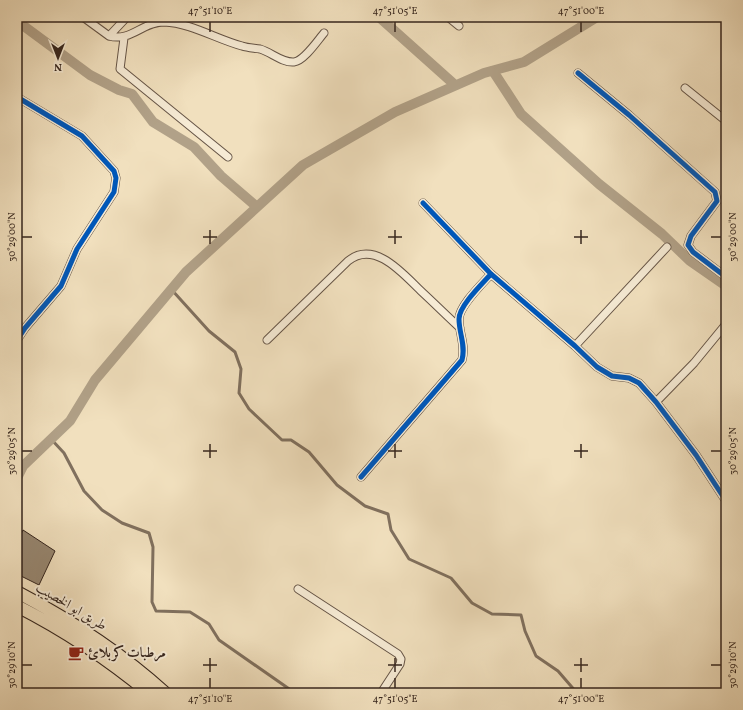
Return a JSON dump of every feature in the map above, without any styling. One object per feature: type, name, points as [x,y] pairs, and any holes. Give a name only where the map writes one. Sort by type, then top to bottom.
[{"type":"main road","name":"طريق ابو الخصيب","points":[[17,592],[60,616],[101,642],[165,693]]},
{"type":"main road","name":"طريق ابو الخصيب","points":[[17,606],[76,639],[115,666],[149,693]]},
{"type":"street","points":[[83,17],[109,36],[118,39],[124,38],[150,25],[163,22],[194,28],[243,47],[260,49],[282,60],[294,62],[300,60],[324,33]]},
{"type":"street","points":[[109,36],[127,17]]},
{"type":"street","points":[[448,17],[458,26]]},
{"type":"street","points":[[124,38],[119,63],[120,69],[124,74],[228,157]]},
{"type":"street","points":[[578,73],[629,115],[715,192],[717,201],[691,236],[688,244],[693,252],[726,277]]},
{"type":"street","points":[[685,88],[726,121]]},
{"type":"street","points":[[17,97],[82,136],[114,171],[116,185],[110,198],[77,248],[61,286],[25,328],[17,340]]},
{"type":"street","points":[[423,203],[491,274],[576,346],[596,367],[612,376],[629,378],[640,383],[696,455],[726,501]]},
{"type":"street","points":[[576,346],[667,247]]},
{"type":"street","points":[[267,340],[348,260],[360,254],[377,256],[395,266],[460,328]]},
{"type":"street","points":[[361,477],[462,360],[464,344],[460,328],[460,311],[491,274]]},
{"type":"street","points":[[656,402],[698,358],[726,324]]},
{"type":"street","points":[[298,589],[398,654],[401,659],[400,664],[381,693]]},
{"type":"building","points":[[23,530],[55,551],[39,585],[17,574],[17,542]]},
{"type":"waterway","points":[[379,17],[455,85]]},
{"type":"waterway","points":[[17,478],[23,466],[70,421],[95,380],[186,272],[303,165],[395,112],[484,73],[524,62],[597,17]]},
{"type":"waterway","points":[[17,21],[90,75],[119,90],[132,94],[153,122],[194,147],[221,176],[257,207]]},
{"type":"waterway","points":[[493,71],[521,114],[599,184],[662,234],[690,261],[726,286]]},
{"type":"waterway","points":[[171,289],[209,331],[235,352],[241,369],[239,393],[249,409],[282,440],[291,440],[309,452],[337,485],[365,506],[388,514],[391,530],[409,559],[451,578],[472,603],[492,614],[521,615],[525,631],[536,656],[558,671],[577,693]]},
{"type":"waterway","points":[[51,439],[64,453],[84,491],[102,510],[122,523],[149,533],[153,547],[152,602],[156,611],[190,612],[209,624],[219,640],[295,693]]},
{"type":"cycle path","points":[[578,73],[629,115],[715,192],[717,201],[691,236],[688,245],[693,252],[726,277]]},
{"type":"cycle path","points":[[17,97],[82,136],[114,171],[116,178],[114,192],[77,249],[61,286],[25,328],[17,340]]},
{"type":"cycle path","points":[[423,203],[491,274],[575,346],[597,367],[612,376],[629,378],[639,383],[656,402],[696,455],[726,501]]},
{"type":"cycle path","points":[[361,477],[462,360],[463,344],[459,324],[460,314],[472,295],[491,274]]},
{"type":"place","name":"مرطبات كربلائ","points":[[76,653]]}]
